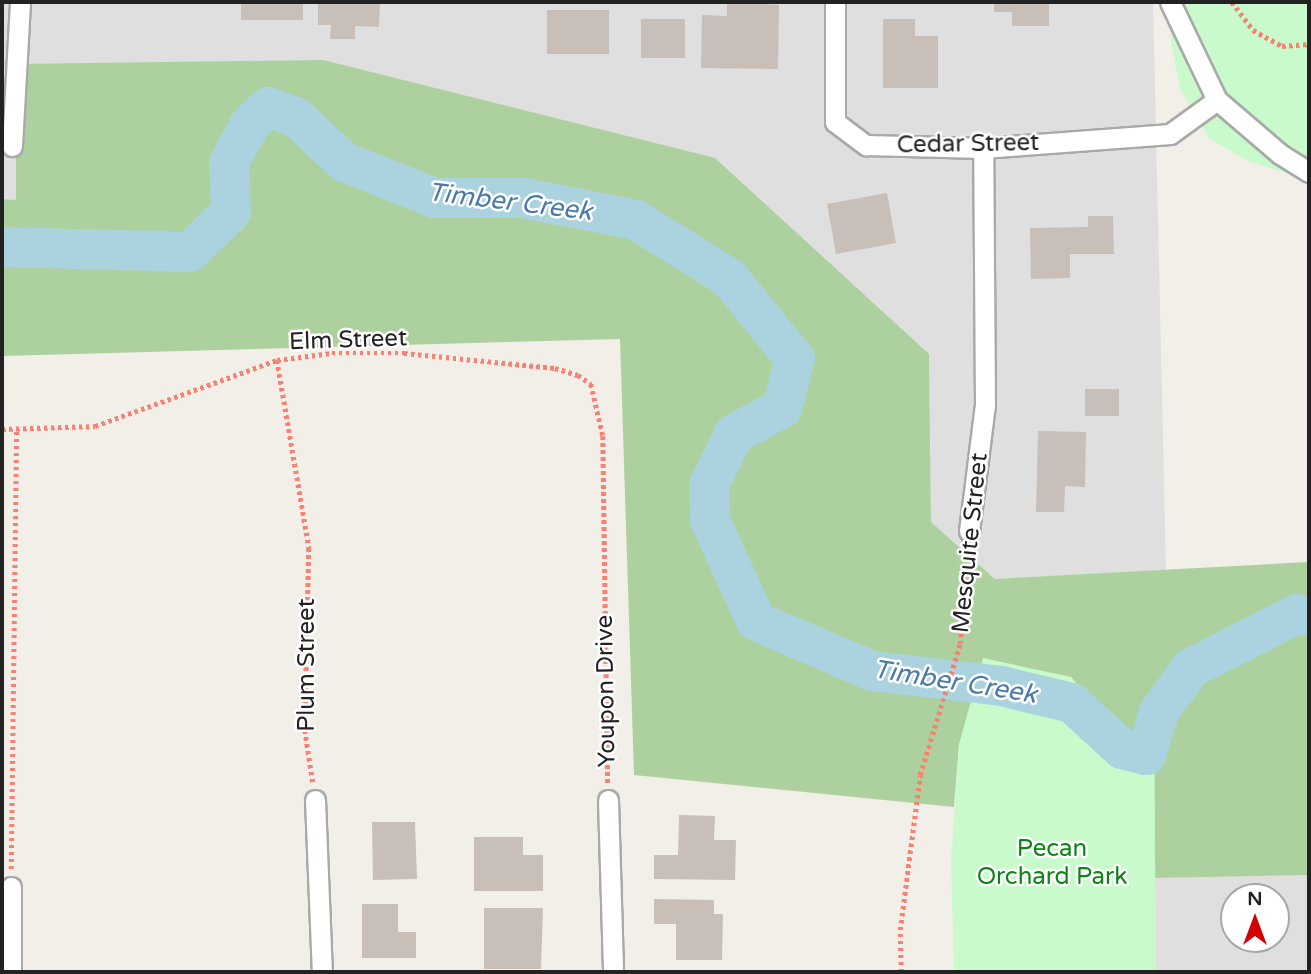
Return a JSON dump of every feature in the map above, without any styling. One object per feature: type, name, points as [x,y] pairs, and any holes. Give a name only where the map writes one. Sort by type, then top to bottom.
[{"type":"street","points":[[12,146],[20,2]]},
{"type":"street","name":"Cedar Street","points":[[835,2],[835,122],[866,145],[983,148],[1170,134],[1217,100]]},
{"type":"street","points":[[1170,2],[1217,100],[1280,154],[1309,172]]},
{"type":"street","name":"Mesquite Street","points":[[969,531],[985,405],[983,148]]},
{"type":"street","points":[[315,800],[322,972]]},
{"type":"street","name":"Youpon Drive","points":[[608,800],[612,972]]},
{"type":"street","points":[[10,972],[11,887]]},
{"type":"path","points":[[1232,2],[1253,30],[1282,46],[1309,44]]},
{"type":"path","name":"Elm Street","points":[[2,429],[95,426],[122,419],[277,360],[370,351],[555,368],[591,384],[600,410]]},
{"type":"path","name":"Plum Street","points":[[277,360],[309,548],[305,730],[315,800]]},
{"type":"path","name":"Youpon Drive","points":[[600,410],[608,800]]},
{"type":"path","points":[[11,887],[16,429]]},
{"type":"path","name":"Mesquite Street","points":[[901,972],[900,930],[920,775],[943,708],[960,645],[969,531]]},
{"type":"shaded area","points":[[2,2],[1153,2],[1166,570],[995,579],[931,522],[929,353],[16,64],[16,200],[2,199]]},
{"type":"shaded area","points":[[1309,875],[1309,972],[1156,972],[1155,878]]},
{"type":"green space","points":[[1171,2],[1309,2],[1309,180],[1248,161],[1209,138],[1180,89],[1171,42]]},
{"type":"green space","points":[[323,60],[715,158],[929,354],[931,522],[995,579],[1309,562],[1309,875],[1155,878],[1154,733],[1130,731],[1098,712],[1071,677],[959,744],[954,807],[634,775],[620,339],[2,356],[2,199],[16,200],[16,64]]},
{"type":"green space","name":"Pecan Orchard Park","points":[[983,658],[1071,677],[1098,712],[1130,731],[1154,733],[1156,972],[954,972],[951,861],[959,744]]},
{"type":"building","points":[[241,2],[303,2],[303,20],[241,20]]},
{"type":"building","points":[[318,2],[380,2],[379,27],[355,26],[355,39],[330,39],[331,25],[318,25]]},
{"type":"building","points":[[727,2],[779,5],[778,69],[701,68],[702,15],[727,16]]},
{"type":"building","points":[[994,2],[1049,2],[1049,26],[1012,26],[1012,12],[994,12]]},
{"type":"building","points":[[547,10],[609,10],[609,54],[547,54]]},
{"type":"building","points":[[641,19],[685,19],[685,58],[641,58]]},
{"type":"building","points":[[883,19],[915,19],[915,36],[938,36],[938,88],[883,88]]},
{"type":"building","points":[[887,193],[896,243],[836,254],[827,204]]},
{"type":"building","points":[[1088,216],[1113,216],[1114,254],[1070,254],[1070,278],[1031,279],[1030,228],[1088,227]]},
{"type":"building","points":[[1085,389],[1119,389],[1119,416],[1085,416]]},
{"type":"building","points":[[1038,431],[1086,432],[1085,487],[1065,486],[1064,512],[1036,512]]},
{"type":"building","points":[[679,815],[715,816],[714,840],[736,840],[735,880],[654,879],[654,855],[678,855]]},
{"type":"building","points":[[372,822],[415,822],[417,879],[373,880]]},
{"type":"building","points":[[474,837],[523,837],[523,855],[543,855],[543,891],[474,891]]},
{"type":"building","points":[[654,899],[714,900],[714,914],[723,914],[722,960],[676,960],[676,924],[654,924]]},
{"type":"building","points":[[362,904],[398,904],[398,932],[416,932],[416,958],[362,958]]},
{"type":"building","points":[[484,908],[543,908],[541,969],[484,969]]},
{"type":"waterway","name":"Timber Creek","points":[[2,247],[190,252],[231,212],[229,163],[250,124],[268,107],[296,117],[344,162],[435,198],[524,198],[636,220],[729,278],[795,359],[782,408],[734,434],[709,485],[710,520],[756,621],[872,671],[1001,686],[1072,703],[1122,749],[1146,755],[1159,712],[1191,668],[1297,614],[1309,616]]}]
